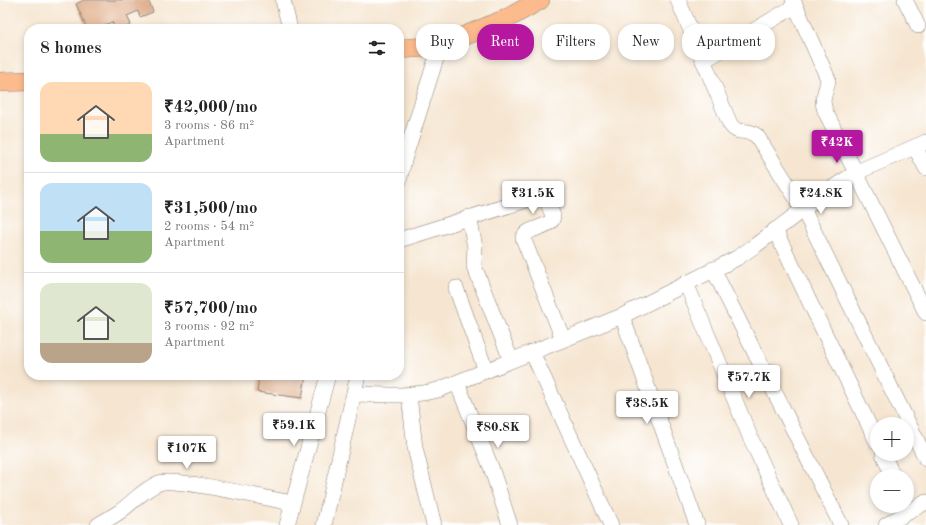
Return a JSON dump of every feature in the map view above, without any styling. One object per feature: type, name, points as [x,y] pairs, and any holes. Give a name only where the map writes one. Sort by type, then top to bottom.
[{"type":"main road","points":[[469,34],[508,18],[540,0]]},
{"type":"main road","points":[[404,49],[416,48]]},
{"type":"main road","points":[[0,82],[24,81]]},
{"type":"street","points":[[283,0],[289,24]]},
{"type":"street","points":[[678,0],[730,124],[734,130],[739,132],[752,132],[756,136],[802,209],[926,459]]},
{"type":"street","points":[[905,0],[918,26]]},
{"type":"street","points":[[703,61],[794,3],[828,79],[828,86],[822,97],[822,105],[857,172],[926,313]]},
{"type":"street","points":[[404,157],[435,60]]},
{"type":"street","points":[[354,394],[409,395],[426,393],[457,383],[622,316],[737,258],[802,209],[857,172],[921,145],[926,168]]},
{"type":"street","points":[[404,238],[542,194],[546,196],[553,216],[552,220],[548,224],[528,232],[523,238],[563,339]]},
{"type":"street","points":[[469,217],[475,247],[474,266],[511,360]]},
{"type":"street","points":[[775,230],[870,427]]},
{"type":"street","points":[[713,269],[841,525]]},
{"type":"street","points":[[686,283],[751,439],[791,525]]},
{"type":"street","points":[[456,288],[486,371]]},
{"type":"street","points":[[622,316],[697,525]]},
{"type":"street","points":[[532,352],[611,525]]},
{"type":"street","points":[[287,525],[327,380]]},
{"type":"street","points":[[324,525],[357,380]]},
{"type":"street","points":[[457,383],[491,467],[510,525]]},
{"type":"street","points":[[409,395],[415,448],[434,525]]},
{"type":"street","points":[[98,525],[123,518],[149,488],[160,482],[172,482],[292,503]]},
{"type":"street","points":[[914,505],[926,502]]},
{"type":"street","points":[[886,525],[901,513]]},
{"type":"building","points":[[84,0],[148,0],[153,12],[140,17],[138,11],[127,16],[131,24],[113,24],[112,22],[107,24],[85,24],[76,4]]},
{"type":"building","points":[[258,380],[305,380],[302,398],[257,392]]}]
